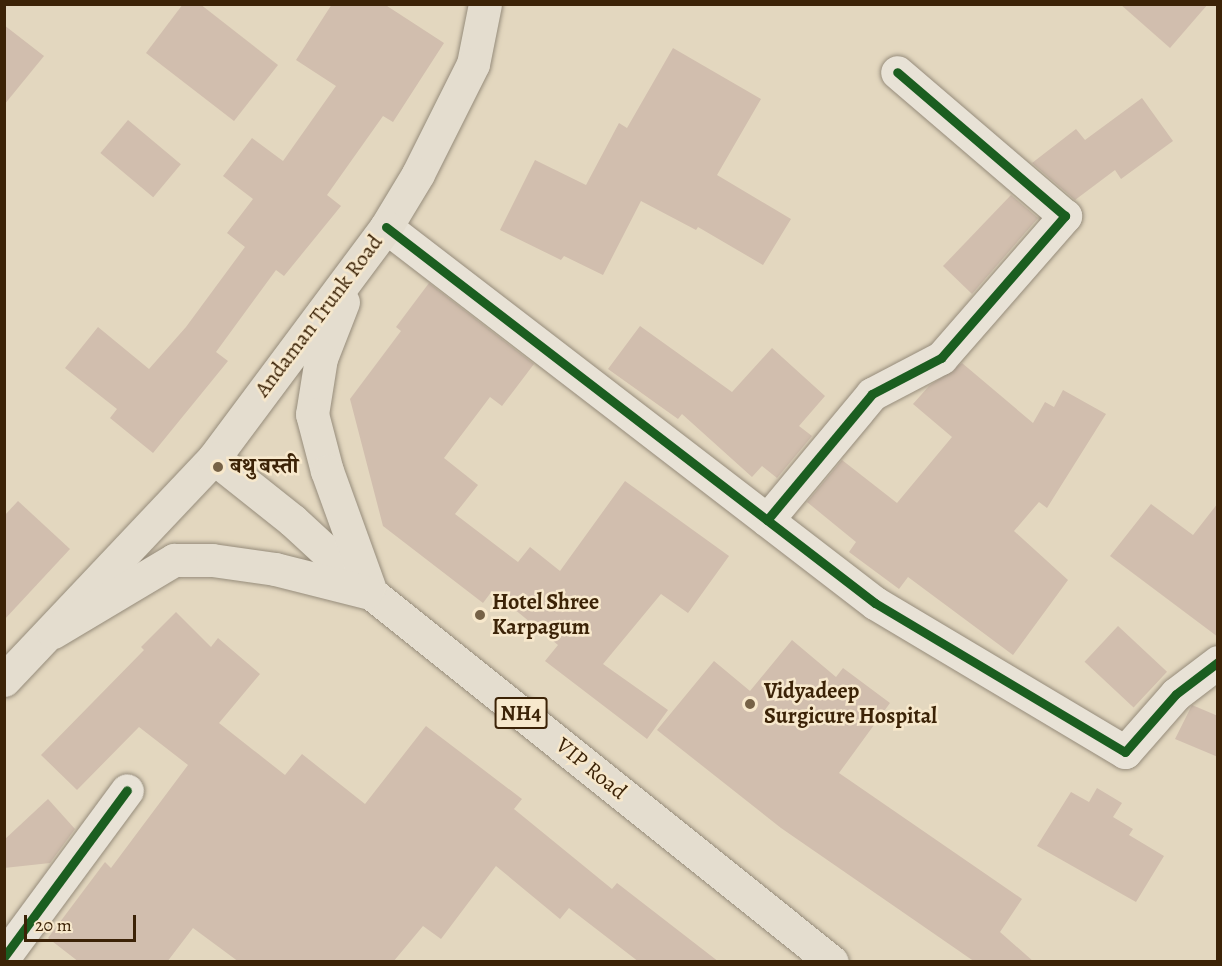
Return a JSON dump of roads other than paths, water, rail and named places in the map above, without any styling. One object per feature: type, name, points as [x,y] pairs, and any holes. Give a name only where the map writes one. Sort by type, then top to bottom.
[{"type":"main road","name":"Andaman Trunk Road","points":[[53,632],[214,458],[386,227],[418,174],[473,64],[484,4]]},
{"type":"main road","points":[[357,264],[321,358],[312,414],[327,471],[371,593]]},
{"type":"main road","name":"VIP Road","points":[[214,458],[292,520],[371,593],[832,962]]},
{"type":"main road","points":[[4,680],[53,632],[174,560],[212,560],[275,569],[371,593]]},
{"type":"street","points":[[767,520],[872,394],[941,358],[1065,216],[897,72]]},
{"type":"street","points":[[386,227],[876,603],[1125,752],[1176,694],[1218,662]]},
{"type":"street","points":[[4,957],[127,790]]},
{"type":"place","name":"बथु बस्ती","points":[[218,467]]},
{"type":"place","name":"Hotel Shree Karpagum","points":[[480,615]]},
{"type":"place","name":"Vidyadeep Surgicure Hospital","points":[[750,704]]}]
